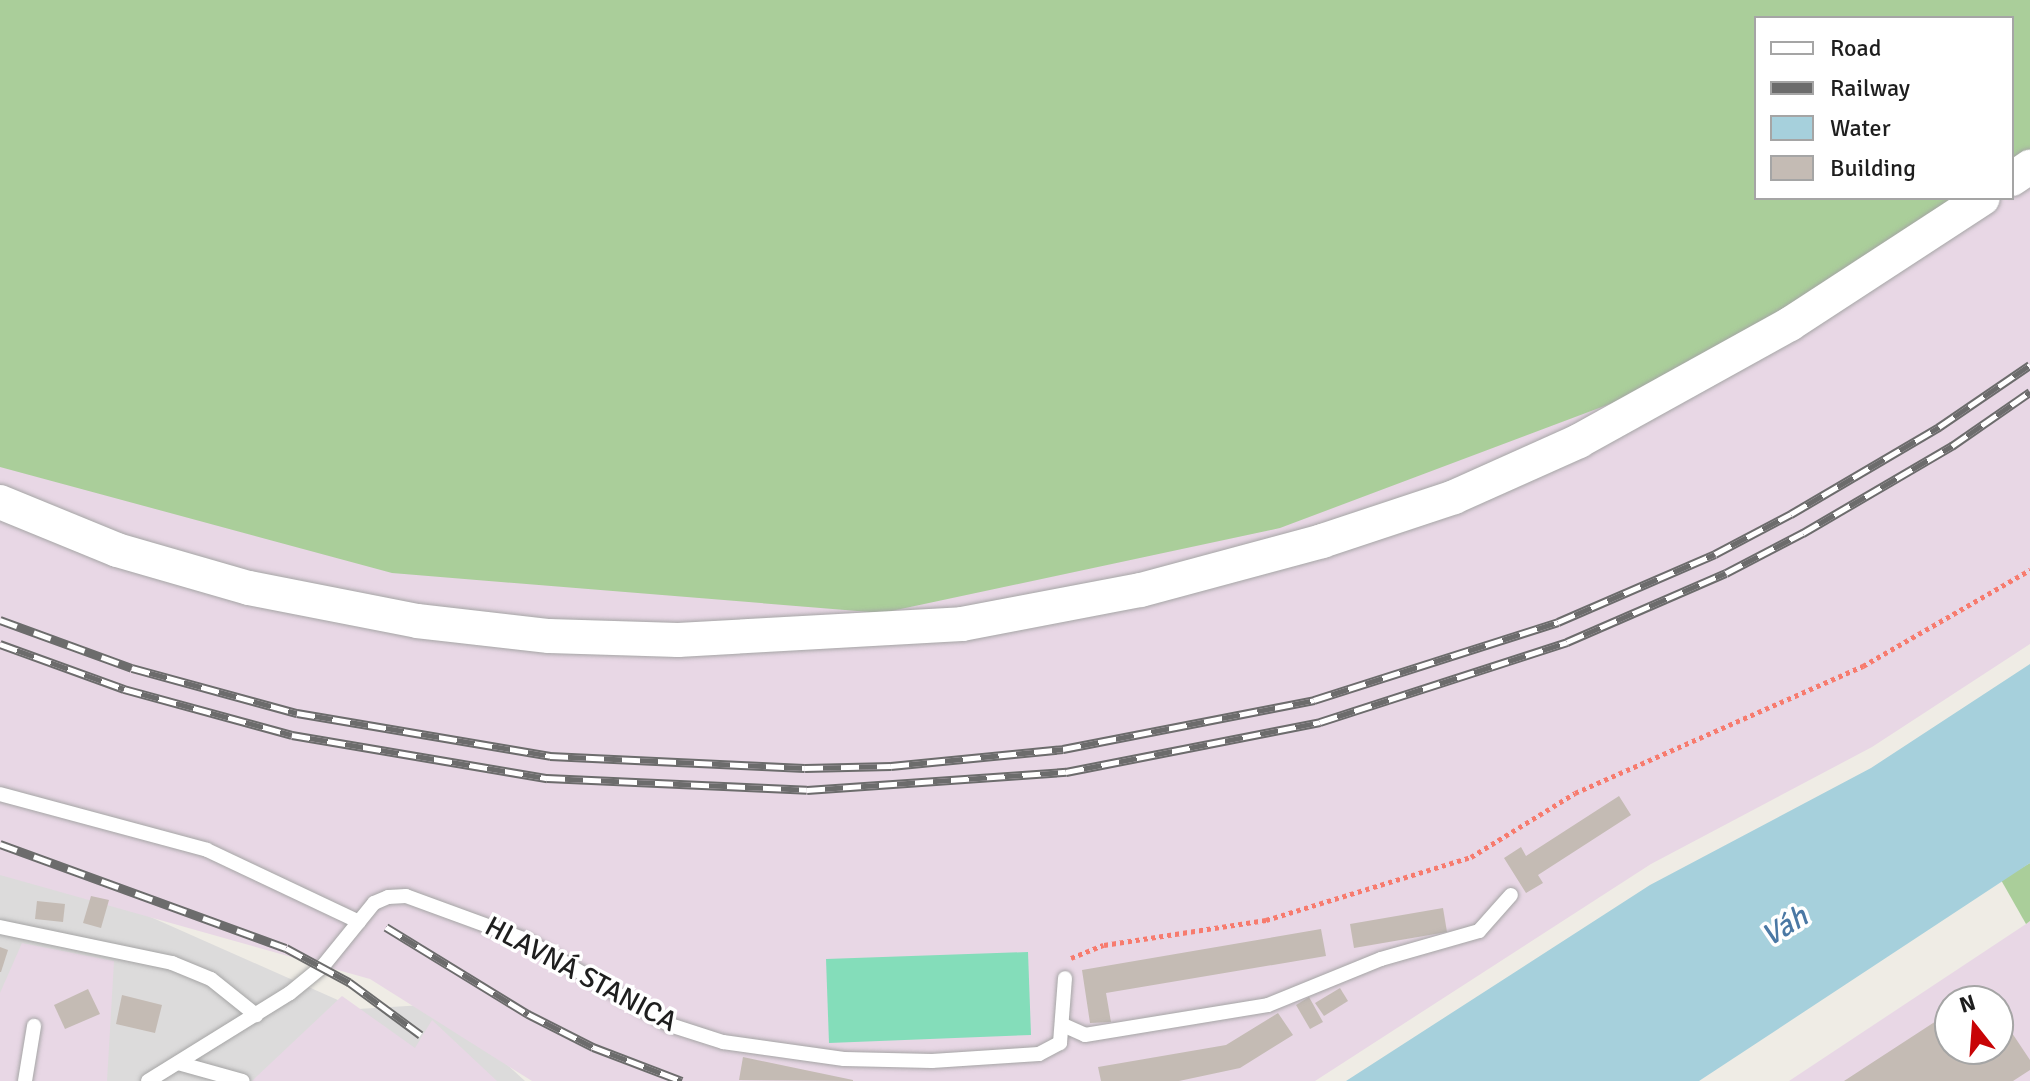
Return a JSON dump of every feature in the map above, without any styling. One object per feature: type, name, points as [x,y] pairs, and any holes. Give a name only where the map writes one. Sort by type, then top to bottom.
[{"type":"street","points":[[0,502],[117,550],[249,588],[417,621],[549,636],[678,640],[962,624],[1141,590],[1322,541],[1454,497],[1579,441],[1790,324],[1980,200]]},
{"type":"lane","points":[[0,794],[207,850],[359,922]]},
{"type":"lane","points":[[1065,978],[1063,1025],[1085,1035],[1268,1005],[1381,959],[1479,931],[1511,895]]},
{"type":"lane","name":"HLAVNÁ STANICA","points":[[148,1081],[256,1015],[323,966],[374,903],[406,896],[476,918],[526,940],[658,1019],[723,1042],[844,1059],[1001,1058],[1060,1043],[1063,1025]]},
{"type":"lane","points":[[0,927],[172,963],[211,979],[256,1015]]},
{"type":"lane","points":[[25,1081],[34,1026]]},
{"type":"lane","points":[[178,1063],[243,1081]]},
{"type":"path","points":[[1065,978],[1067,963],[1076,953],[1266,920],[1471,857],[1575,793],[1863,666],[2030,570]]},
{"type":"shaded area","points":[[2030,144],[2030,644],[1872,747],[1651,864],[1315,1081],[532,1081],[370,979],[0,875],[0,445],[1928,200],[2014,200],[2014,154]]},
{"type":"shaded area","points":[[0,862],[101,895],[358,1009],[440,1004],[525,1081],[0,1081]]},
{"type":"shaded area","points":[[2030,921],[2030,1081],[1789,1081]]},
{"type":"shaded area","points":[[22,943],[114,961],[107,1081],[0,1081],[0,993]]},
{"type":"shaded area","points":[[342,996],[415,1048],[432,1020],[497,1081],[252,1081]]},
{"type":"green space","points":[[0,0],[2030,0],[2030,164],[2014,174],[2014,16],[1754,16],[1754,200],[1973,200],[1639,393],[1280,528],[882,613],[392,573],[0,467]]},
{"type":"green space","points":[[2030,863],[2030,921],[2026,924],[2001,880]]},
{"type":"green space","points":[[1028,952],[1031,1035],[829,1043],[826,959]]},
{"type":"water","name":"Váh","points":[[2030,664],[2030,863],[1699,1081],[1346,1081],[1650,885],[1871,768]]},
{"type":"building","points":[[1619,796],[1631,815],[1538,875],[1543,883],[1526,893],[1504,858],[1521,847],[1526,856]]},
{"type":"building","points":[[91,896],[109,900],[101,928],[83,923]]},
{"type":"building","points":[[37,901],[65,904],[63,922],[35,919]]},
{"type":"building","points":[[1443,908],[1447,932],[1354,948],[1350,924]]},
{"type":"building","points":[[1321,929],[1326,956],[1106,993],[1111,1022],[1090,1023],[1082,970]]},
{"type":"building","points":[[0,947],[8,950],[1,972],[0,972]]},
{"type":"building","points":[[1340,988],[1348,1001],[1324,1016],[1315,1003]]},
{"type":"building","points":[[88,989],[100,1014],[65,1029],[54,1005]]},
{"type":"building","points":[[122,995],[162,1005],[155,1033],[116,1024]]},
{"type":"building","points":[[1309,997],[1323,1022],[1310,1029],[1296,1005]]},
{"type":"building","points":[[1278,1013],[1293,1035],[1240,1068],[1179,1081],[1101,1081],[1098,1067],[1226,1045]]},
{"type":"building","points":[[1934,1022],[1934,1065],[2014,1065],[2014,1036],[2030,1060],[2030,1070],[2013,1081],[1844,1081]]},
{"type":"building","points":[[743,1057],[853,1080],[853,1081],[739,1080]]},
{"type":"railway","points":[[0,620],[132,668],[297,713],[550,756],[805,768],[891,766],[1063,749],[1314,700],[1558,622],[1715,554],[1791,514],[1939,427],[2030,365]]},
{"type":"railway","points":[[0,644],[124,689],[292,735],[547,778],[807,790],[1066,772],[1320,722],[1567,642],[1726,573],[1803,533],[1952,446],[2030,392]]},
{"type":"railway","points":[[0,844],[286,948],[349,982],[421,1035]]},
{"type":"railway","points":[[386,927],[528,1014],[593,1047],[682,1081]]}]
